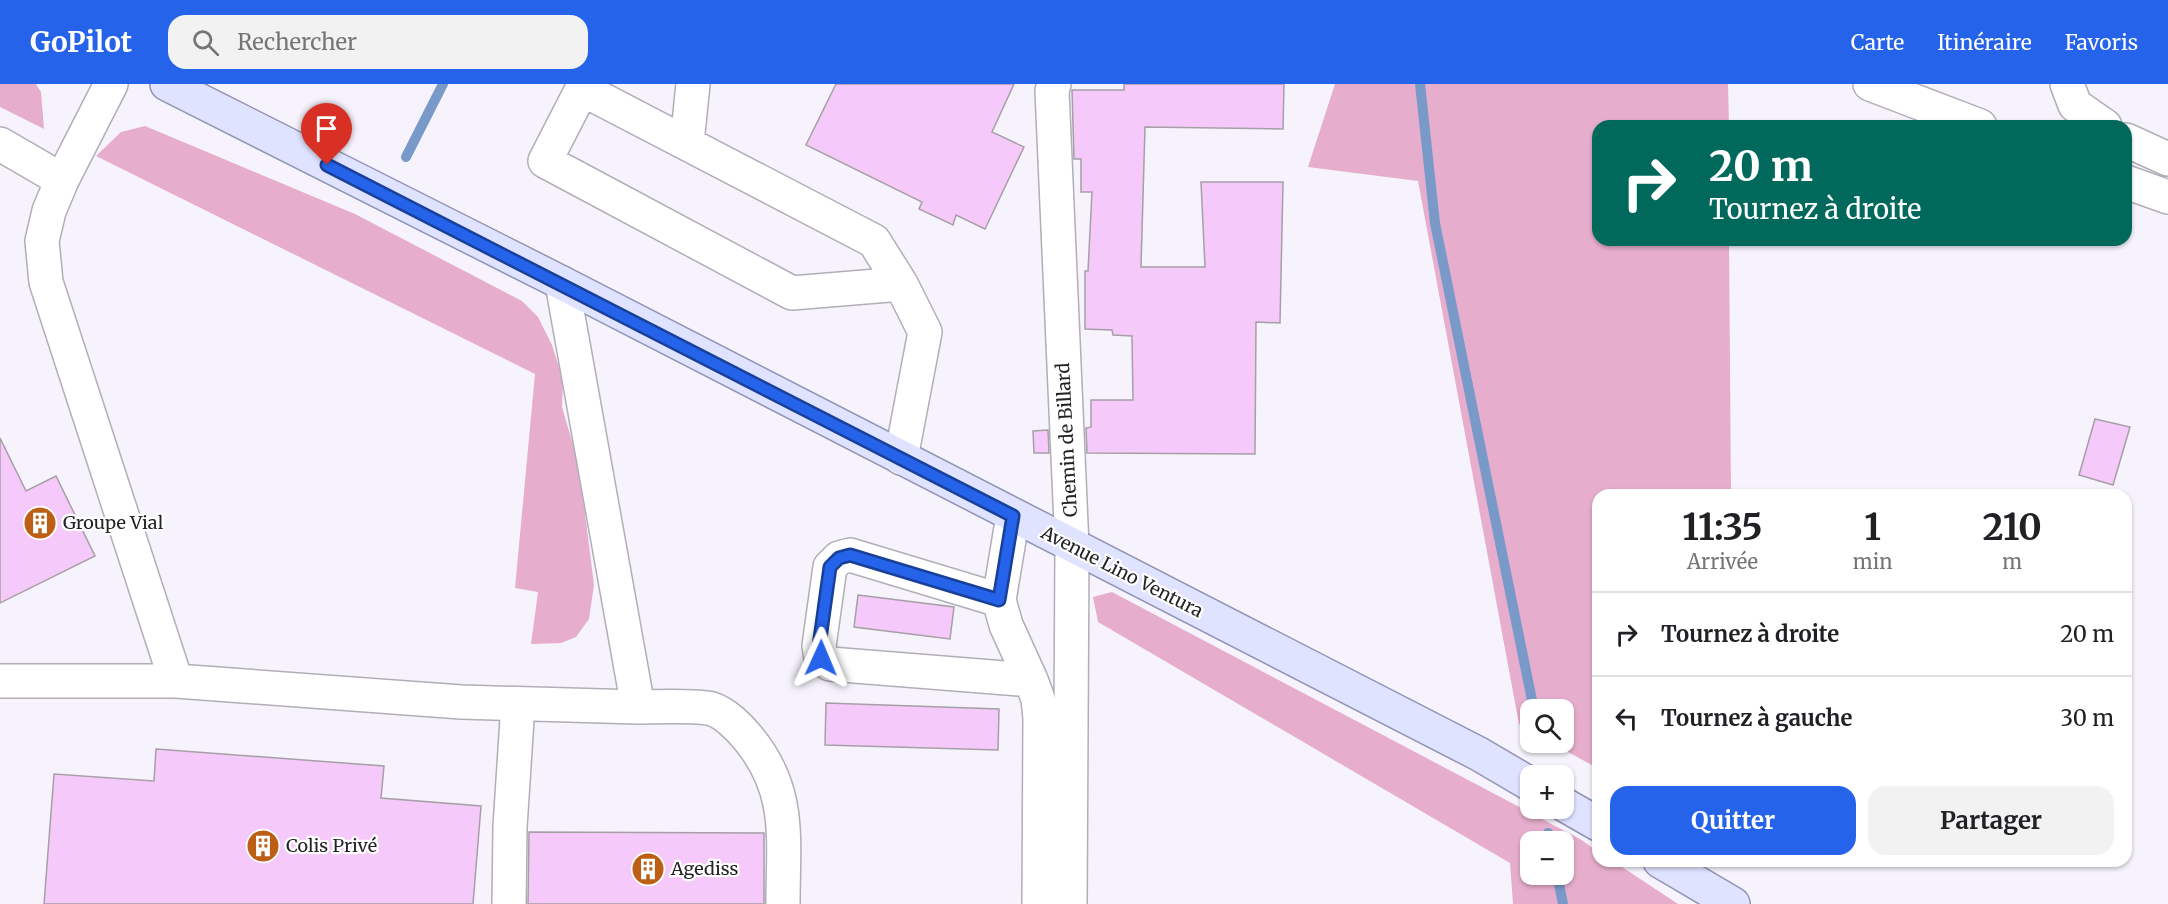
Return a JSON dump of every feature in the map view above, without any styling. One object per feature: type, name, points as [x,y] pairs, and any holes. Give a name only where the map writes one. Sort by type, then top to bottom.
[{"type":"main road","name":"Avenue Lino Ventura","points":[[172,85],[1479,754],[1520,778]]},
{"type":"main road","points":[[1574,810],[1592,821]]},
{"type":"main road","points":[[1670,867],[1733,904]]},
{"type":"street","points":[[111,84],[50,211],[42,241],[46,282],[176,681]]},
{"type":"street","points":[[687,143],[693,84]]},
{"type":"street","name":"Chemin de Billard","points":[[1054,84],[1052,103],[1072,547],[1070,904]]},
{"type":"street","points":[[1870,84],[1964,120]]},
{"type":"street","points":[[901,284],[792,293],[545,161],[582,89],[874,241],[901,284],[925,332],[901,458]]},
{"type":"street","points":[[2071,94],[2099,120]]},
{"type":"street","points":[[2132,143],[2168,159]]},
{"type":"street","points":[[0,144],[63,180]]},
{"type":"street","points":[[2132,184],[2168,197]]},
{"type":"street","points":[[562,283],[638,707]]},
{"type":"street","points":[[1013,516],[999,600],[1006,625],[1038,699],[1040,718],[1039,904]]},
{"type":"street","points":[[999,600],[850,555],[839,558],[830,567],[819,646],[821,658],[830,664],[1031,680]]},
{"type":"street","points":[[0,681],[176,681],[461,702],[712,709],[740,728],[761,753],[776,782],[783,815],[783,904]]},
{"type":"street","points":[[509,904],[510,827],[518,704]]},
{"type":"shaded area","points":[[0,84],[36,84],[41,92],[44,129],[0,107]]},
{"type":"shaded area","points":[[1335,84],[1728,84],[1729,120],[1592,120],[1592,246],[1729,246],[1731,489],[1592,489],[1592,765],[1570,753],[1574,753],[1574,699],[1520,699],[1519,724],[1418,181],[1308,167]]},
{"type":"shaded area","points":[[145,126],[355,214],[522,301],[538,317],[552,345],[563,380],[562,407],[579,465],[594,585],[589,619],[576,637],[561,643],[531,644],[538,592],[515,588],[535,374],[96,156],[121,132]]},
{"type":"shaded area","points":[[1112,592],[1520,807],[1520,819],[1542,819],[1565,831],[1520,831],[1520,885],[1574,885],[1574,836],[1592,847],[1592,867],[1622,867],[1678,904],[1513,904],[1510,863],[1098,622],[1093,597]]},
{"type":"building","points":[[836,84],[1014,84],[992,132],[1024,147],[985,229],[956,215],[953,225],[919,209],[922,202],[806,145]]},
{"type":"building","points":[[1124,84],[1284,84],[1283,129],[1145,127],[1141,267],[1205,267],[1201,182],[1283,182],[1280,323],[1256,322],[1255,454],[1087,453],[1086,428],[1091,427],[1091,400],[1133,400],[1132,336],[1113,335],[1112,330],[1085,329],[1085,271],[1088,271],[1092,192],[1081,192],[1081,159],[1074,159],[1072,90],[1124,90]]},
{"type":"building","points":[[2095,419],[2130,427],[2113,485],[2079,475]]},
{"type":"building","points":[[1048,430],[1049,453],[1034,453],[1033,431]]},
{"type":"building","name":"Groupe Vial","points":[[0,438],[26,491],[56,476],[95,556],[0,603]]},
{"type":"building","points":[[858,595],[954,607],[950,639],[854,627]]},
{"type":"building","points":[[826,703],[999,709],[998,750],[825,745]]},
{"type":"building","name":"Colis Privé","points":[[156,749],[384,766],[381,798],[481,806],[473,904],[44,904],[54,774],[154,781]]},
{"type":"building","name":"Agediss","points":[[529,832],[764,833],[764,904],[528,904]]},
{"type":"waterway","points":[[406,157],[443,84]]},
{"type":"waterway","points":[[1420,84],[1435,223],[1532,699]]},
{"type":"waterway","points":[[1559,885],[1563,904]]},
{"type":"place","name":"Groupe Vial","points":[[40,523]]},
{"type":"place","name":"Colis Privé","points":[[263,846]]},
{"type":"place","name":"Agediss","points":[[648,869]]},
{"type":"route","points":[[327,165],[562,283],[1013,516],[999,600],[850,555],[839,558],[830,567],[819,646],[821,658]]}]
